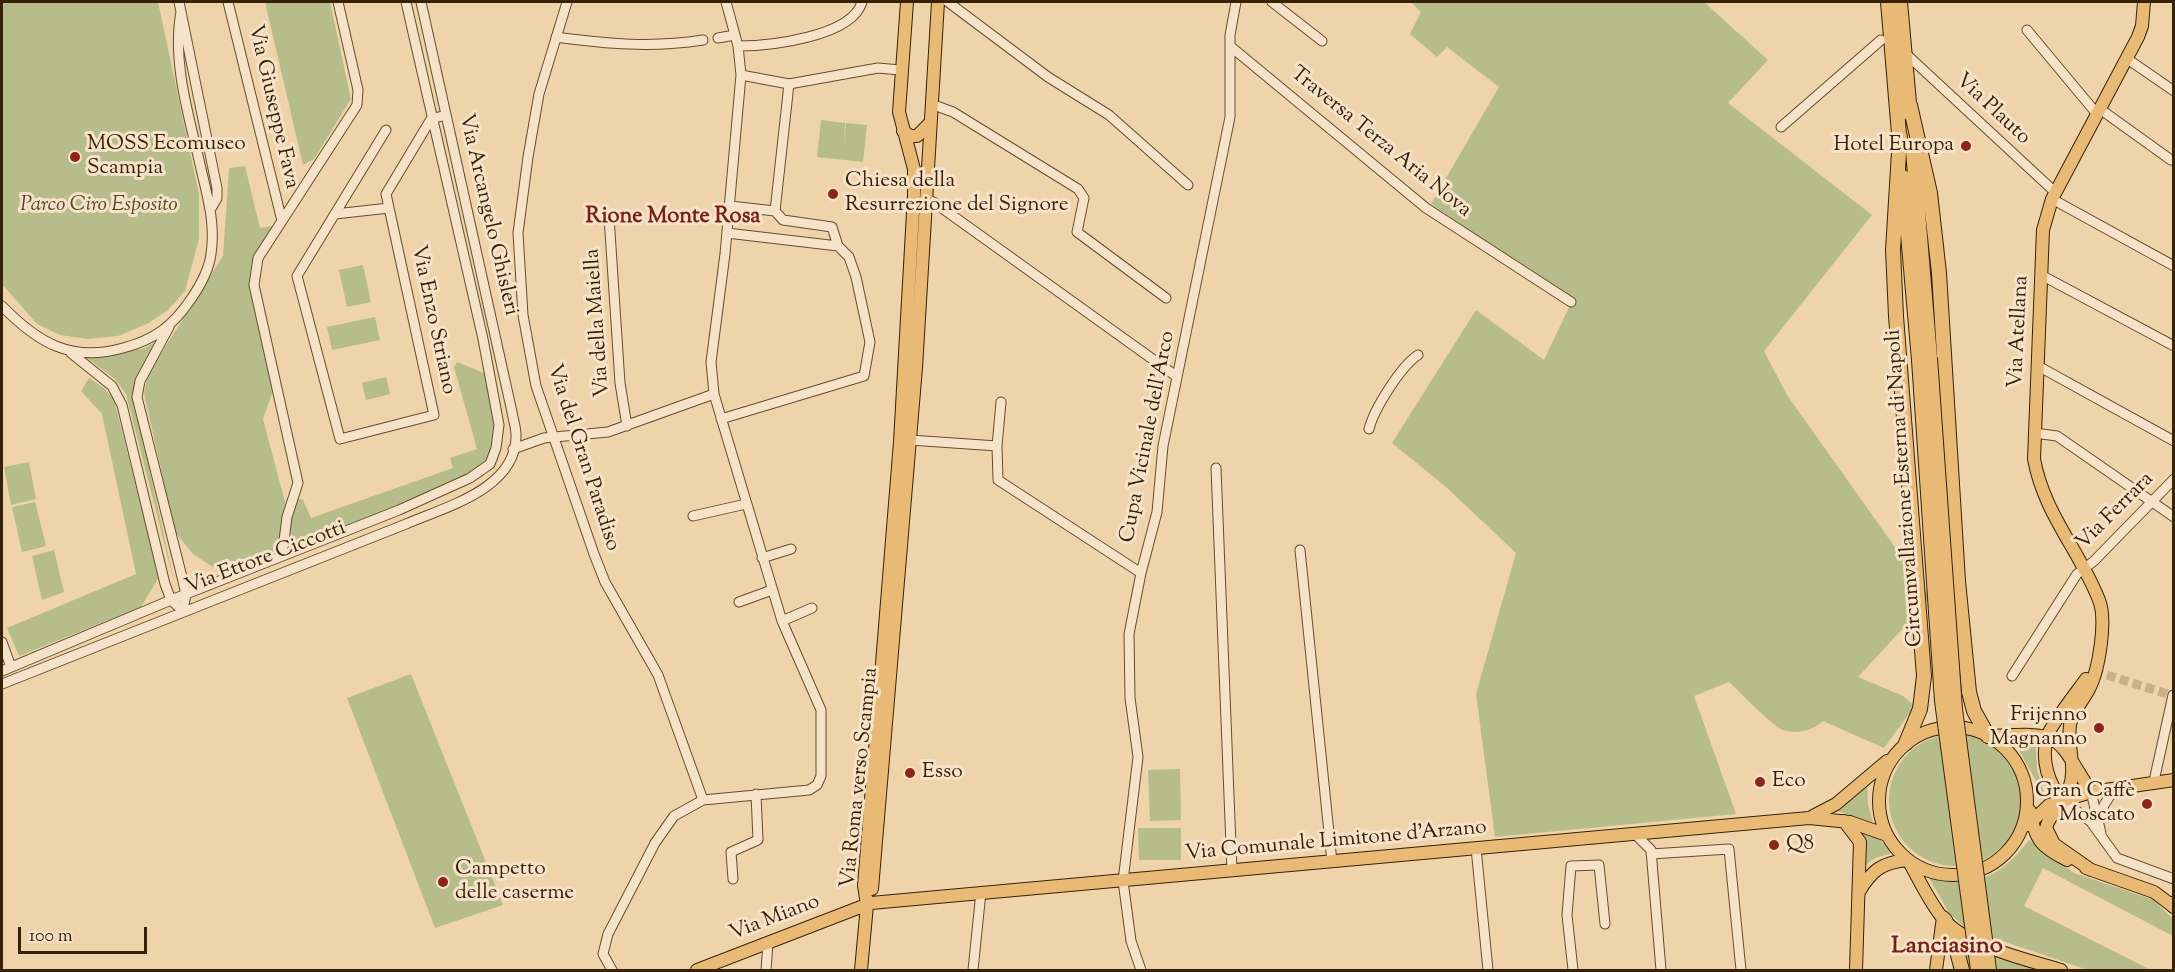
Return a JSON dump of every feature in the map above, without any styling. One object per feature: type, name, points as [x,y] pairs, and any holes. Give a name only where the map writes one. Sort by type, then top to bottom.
[{"type":"highway","name":"Circumvallazione Esterna di Napoli","points":[[1888,2],[1924,359],[1955,709],[1989,970]]},
{"type":"highway","name":"Circumvallazione Esterna di Napoli","points":[[1900,2],[1910,105],[1942,701],[1978,970]]},
{"type":"highway","points":[[1910,105],[1930,193],[1939,273],[1957,569],[1969,692],[1974,711],[1988,736]]},
{"type":"highway","points":[[1900,136],[1895,196],[1894,272],[1923,676],[1920,709],[1906,743]]},
{"type":"highway","points":[[1944,919],[1955,944],[1962,970]]},
{"type":"main road","name":"Via Roma verso Scampia","points":[[867,905],[864,885],[880,682],[907,441],[914,169],[899,112],[900,70],[907,2]]},
{"type":"main road","name":"Via Roma verso Scampia","points":[[867,905],[872,890],[897,605],[938,2]]},
{"type":"main road","name":"Via Atellana","points":[[2091,870],[2054,843],[2047,833],[2047,823],[2064,801],[2072,778],[2070,724],[2091,686],[2104,619],[2100,600],[2055,520],[2037,477],[2034,459],[2043,231],[2054,196],[2142,26],[2144,2]]},
{"type":"main road","points":[[2142,26],[2152,2]]},
{"type":"main road","points":[[903,131],[910,136],[917,136],[930,123]]},
{"type":"main road","name":"Via Atellana","points":[[2091,792],[2071,756],[2059,742],[2047,736],[2094,671]]},
{"type":"main road","points":[[1809,818],[1836,804],[1895,755],[1906,743],[1921,734],[1946,728],[1972,729],[1988,736],[2013,758],[2026,789],[2027,825],[2044,847],[2091,870],[2154,892],[2173,906]]},
{"type":"main road","points":[[1988,736],[2047,736],[2051,787],[2064,801]]},
{"type":"main road","points":[[1895,755],[1886,768],[1878,800],[1880,818],[1887,836],[1908,860],[1944,919],[1972,939],[2061,970]]},
{"type":"main road","points":[[1859,892],[1869,875],[1878,868],[1896,861],[1908,860],[1937,874],[1969,874],[1998,861],[2027,825],[2049,805],[2091,792],[2154,781],[2174,780]]},
{"type":"main road","points":[[1809,818],[1843,820],[1887,836]]},
{"type":"main road","name":"Via Comunale Limitone d'Arzano","points":[[867,905],[981,892],[1232,872],[1809,818]]},
{"type":"main road","points":[[1843,820],[1860,843],[1856,970]]},
{"type":"main road","points":[[861,970],[867,905]]},
{"type":"main road","name":"Via Miano","points":[[698,970],[867,905]]},
{"type":"main road","points":[[1936,970],[1944,919]]},
{"type":"street","points":[[179,2],[181,12],[176,37],[179,62],[212,207],[211,255],[201,284],[170,327],[140,381],[137,397],[186,594],[183,611]]},
{"type":"street","name":"Via Giuseppe Fava","points":[[228,2],[282,221]]},
{"type":"street","points":[[282,556],[287,517],[298,483],[254,285],[258,258],[357,105],[358,90],[338,2]]},
{"type":"street","name":"Via Arcangelo Ghisleri","points":[[406,2],[483,339],[499,425]]},
{"type":"street","name":"Via Arcangelo Ghisleri","points":[[421,2],[516,436]]},
{"type":"street","name":"Via del Gran Paradiso","points":[[567,2],[539,94],[518,233],[525,327],[536,386],[605,582],[658,675],[703,801]]},
{"type":"street","points":[[612,970],[603,954],[608,934],[663,828],[674,816],[703,801],[809,790],[817,785],[820,776],[821,711],[782,621],[714,394],[711,362],[730,206],[741,75],[738,46],[726,2]]},
{"type":"street","points":[[738,46],[759,46],[827,32],[846,22],[860,9],[862,2]]},
{"type":"street","points":[[948,2],[1048,77],[1109,115],[1188,185]]},
{"type":"street","name":"Cupa Vicinale dell'Arco","points":[[1142,970],[1131,941],[1123,881],[1138,757],[1130,698],[1129,634],[1141,573],[1157,512],[1163,446],[1230,117],[1230,46],[1236,2]]},
{"type":"street","points":[[1272,2],[1322,41]]},
{"type":"street","points":[[2026,30],[2099,111],[2171,160]]},
{"type":"street","points":[[718,38],[735,35]]},
{"type":"street","points":[[556,37],[616,46],[679,44],[703,40]]},
{"type":"street","points":[[1781,127],[1881,40]]},
{"type":"street","name":"Traversa Terza Aria Nova","points":[[1230,46],[1426,208],[1571,303]]},
{"type":"street","name":"Via Plauto","points":[[1905,53],[2054,196],[2174,266]]},
{"type":"street","points":[[2126,58],[2174,91]]},
{"type":"street","points":[[741,75],[789,84],[878,68],[900,70]]},
{"type":"street","points":[[775,211],[789,84]]},
{"type":"street","points":[[931,104],[953,112],[1078,189],[1084,198],[1077,232],[1166,298]]},
{"type":"street","points":[[431,119],[447,116]]},
{"type":"street","name":"Via Enzo Striano","points":[[335,214],[297,276],[340,439],[434,415],[386,195],[431,119]]},
{"type":"street","points":[[335,214],[386,130]]},
{"type":"street","points":[[925,198],[1176,376]]},
{"type":"street","points":[[721,419],[864,376],[870,342],[856,277],[849,257],[838,246],[832,228],[783,220],[775,211],[730,206]]},
{"type":"street","points":[[335,214],[389,208]]},
{"type":"street","name":"Via della Maiella","points":[[609,217],[620,383],[627,426]]},
{"type":"street","points":[[727,233],[838,246]]},
{"type":"street","points":[[2043,276],[2174,346]]},
{"type":"street","points":[[2,306],[20,325],[47,342],[69,352],[112,386],[122,405],[171,600],[183,611]]},
{"type":"street","points":[[69,352],[92,354],[117,350],[143,342],[170,327]]},
{"type":"street","points":[[1369,429],[1376,411],[1399,376],[1418,356]]},
{"type":"street","points":[[2038,366],[2174,441]]},
{"type":"street","points":[[513,449],[544,438],[608,432],[714,394]]},
{"type":"street","points":[[1001,402],[997,446],[998,480],[1141,573]]},
{"type":"street","name":"Via Ettore Ciccotti","points":[[6,669],[171,600],[399,510],[481,471],[490,464],[499,425]]},
{"type":"street","points":[[2034,433],[2057,436],[2152,504],[2174,517]]},
{"type":"street","name":"Via Ettore Ciccotti","points":[[2,684],[406,524],[471,495],[498,478],[513,449],[516,436]]},
{"type":"street","points":[[907,441],[997,446]]},
{"type":"street","points":[[1216,468],[1232,872]]},
{"type":"street","name":"Via Ferrara","points":[[2012,676],[2077,574],[2152,504],[2174,479]]},
{"type":"street","points":[[693,516],[746,504]]},
{"type":"street","points":[[762,558],[790,549]]},
{"type":"street","points":[[1300,550],[1332,862]]},
{"type":"street","points":[[739,602],[772,590]]},
{"type":"street","points":[[782,621],[812,608]]},
{"type":"street","points":[[2,642],[6,669]]},
{"type":"street","points":[[2154,781],[2173,695]]},
{"type":"street","points":[[2100,825],[2101,812],[2115,788]]},
{"type":"street","points":[[2091,792],[2102,838]]},
{"type":"street","points":[[733,879],[731,852],[758,840],[756,794]]},
{"type":"street","points":[[2064,801],[2085,816],[2117,858],[2174,879]]},
{"type":"street","points":[[1651,852],[1665,831]]},
{"type":"street","points":[[1635,834],[1651,852],[1661,970]]},
{"type":"street","points":[[1476,849],[1488,970]]},
{"type":"street","points":[[1651,852],[1729,849],[1741,970]]},
{"type":"street","points":[[1573,970],[1567,915],[1571,866],[1599,865],[1605,924]]},
{"type":"street","points":[[974,970],[981,892]]},
{"type":"street","points":[[766,970],[768,943]]},
{"type":"green space","name":"Parco Ciro Esposito","points":[[2,2],[158,2],[199,194],[199,239],[185,291],[168,310],[147,324],[118,336],[88,339],[60,335],[37,324],[2,284]]},
{"type":"green space","points":[[265,2],[330,2],[351,99],[314,159],[303,165]]},
{"type":"green space","points":[[1411,2],[1704,2],[1768,60],[1728,103],[1872,215],[1764,351],[1787,395],[1931,598],[1858,677],[1903,696],[1915,706],[1884,748],[1823,721],[1804,731],[1783,730],[1764,716],[1729,682],[1694,696],[1736,814],[1495,837],[1476,694],[1516,553],[1446,487],[1392,443],[1476,310],[1544,360],[1571,303],[1431,204],[1499,87],[1447,47],[1437,57],[1410,34],[1421,12]]},
{"type":"green space","points":[[821,120],[845,123],[844,146],[846,123],[867,125],[863,162],[817,157]]},
{"type":"green space","points":[[245,166],[260,228],[274,226],[257,267],[259,308],[276,382],[263,419],[285,502],[279,546],[267,557],[222,573],[193,554],[175,532],[144,393],[148,374],[223,256],[229,168]]},
{"type":"green space","points":[[363,265],[371,302],[347,307],[339,270]]},
{"type":"green space","points":[[375,317],[380,340],[332,350],[327,327]]},
{"type":"green space","points":[[158,340],[133,396],[175,585],[126,394],[115,379],[87,358],[145,348]]},
{"type":"green space","points":[[457,362],[484,373],[495,413],[497,434],[495,445],[481,471],[294,547],[288,519],[298,498],[303,500],[311,518],[453,468],[450,458],[477,449],[454,367]]},
{"type":"green space","points":[[386,377],[390,394],[366,400],[362,383]]},
{"type":"green space","points":[[89,378],[104,388],[114,400],[159,577],[141,607],[19,656],[7,628],[136,574],[102,414],[81,391]]},
{"type":"green space","points":[[29,462],[36,499],[11,505],[4,467]]},
{"type":"green space","points":[[35,502],[46,546],[22,552],[12,507]]},
{"type":"green space","points":[[54,550],[64,592],[42,600],[32,556]]},
{"type":"green space","points":[[411,674],[503,905],[435,928],[347,698]]},
{"type":"green space","points":[[1955,734],[1980,739],[2001,754],[2016,775],[2021,800],[2016,825],[2001,846],[1980,861],[1955,866],[1930,861],[1909,846],[1894,825],[1889,800],[1894,775],[1909,754],[1930,739]]},
{"type":"green space","points":[[2015,743],[2036,747],[2037,770],[2044,793],[2040,795],[2036,781]]},
{"type":"green space","points":[[1180,769],[1181,820],[1150,821],[1148,770]]},
{"type":"green space","points":[[1867,783],[1868,804],[1873,822],[1837,811]]},
{"type":"green space","points":[[1138,828],[1181,828],[1181,860],[1139,860]]},
{"type":"green space","points":[[1859,829],[1876,835],[1893,853],[1875,858],[1864,866],[1862,836]]},
{"type":"green space","points":[[2029,840],[2074,873],[2154,900],[2173,919],[2173,936],[2043,868],[2024,906],[2151,970],[2088,970],[1967,929],[1949,913],[1928,876],[1959,882],[1985,878],[2007,864]]},
{"type":"green space","points":[[1962,944],[2039,970],[1965,970]]},
{"type":"tunnel","points":[[2094,671],[2174,696]]},
{"type":"place","name":"Hotel Europa","points":[[1966,146]]},
{"type":"place","name":"MOSS Ecomuseo Scampia","points":[[75,157]]},
{"type":"place","name":"Chiesa della Resurrezione del Signore","points":[[833,194]]},
{"type":"place","name":"Frijenno Magnanno","points":[[2099,728]]},
{"type":"place","name":"Esso","points":[[910,773]]},
{"type":"place","name":"Eco","points":[[1760,782]]},
{"type":"place","name":"Gran Caffè Moscato","points":[[2147,804]]},
{"type":"place","name":"Q8","points":[[1774,845]]},
{"type":"place","name":"Campetto delle caserme","points":[[443,882]]},
{"type":"district","name":"Rione Monte Rosa","points":[[673,218]]},
{"type":"district","name":"Lanciasino","points":[[1947,948]]}]
